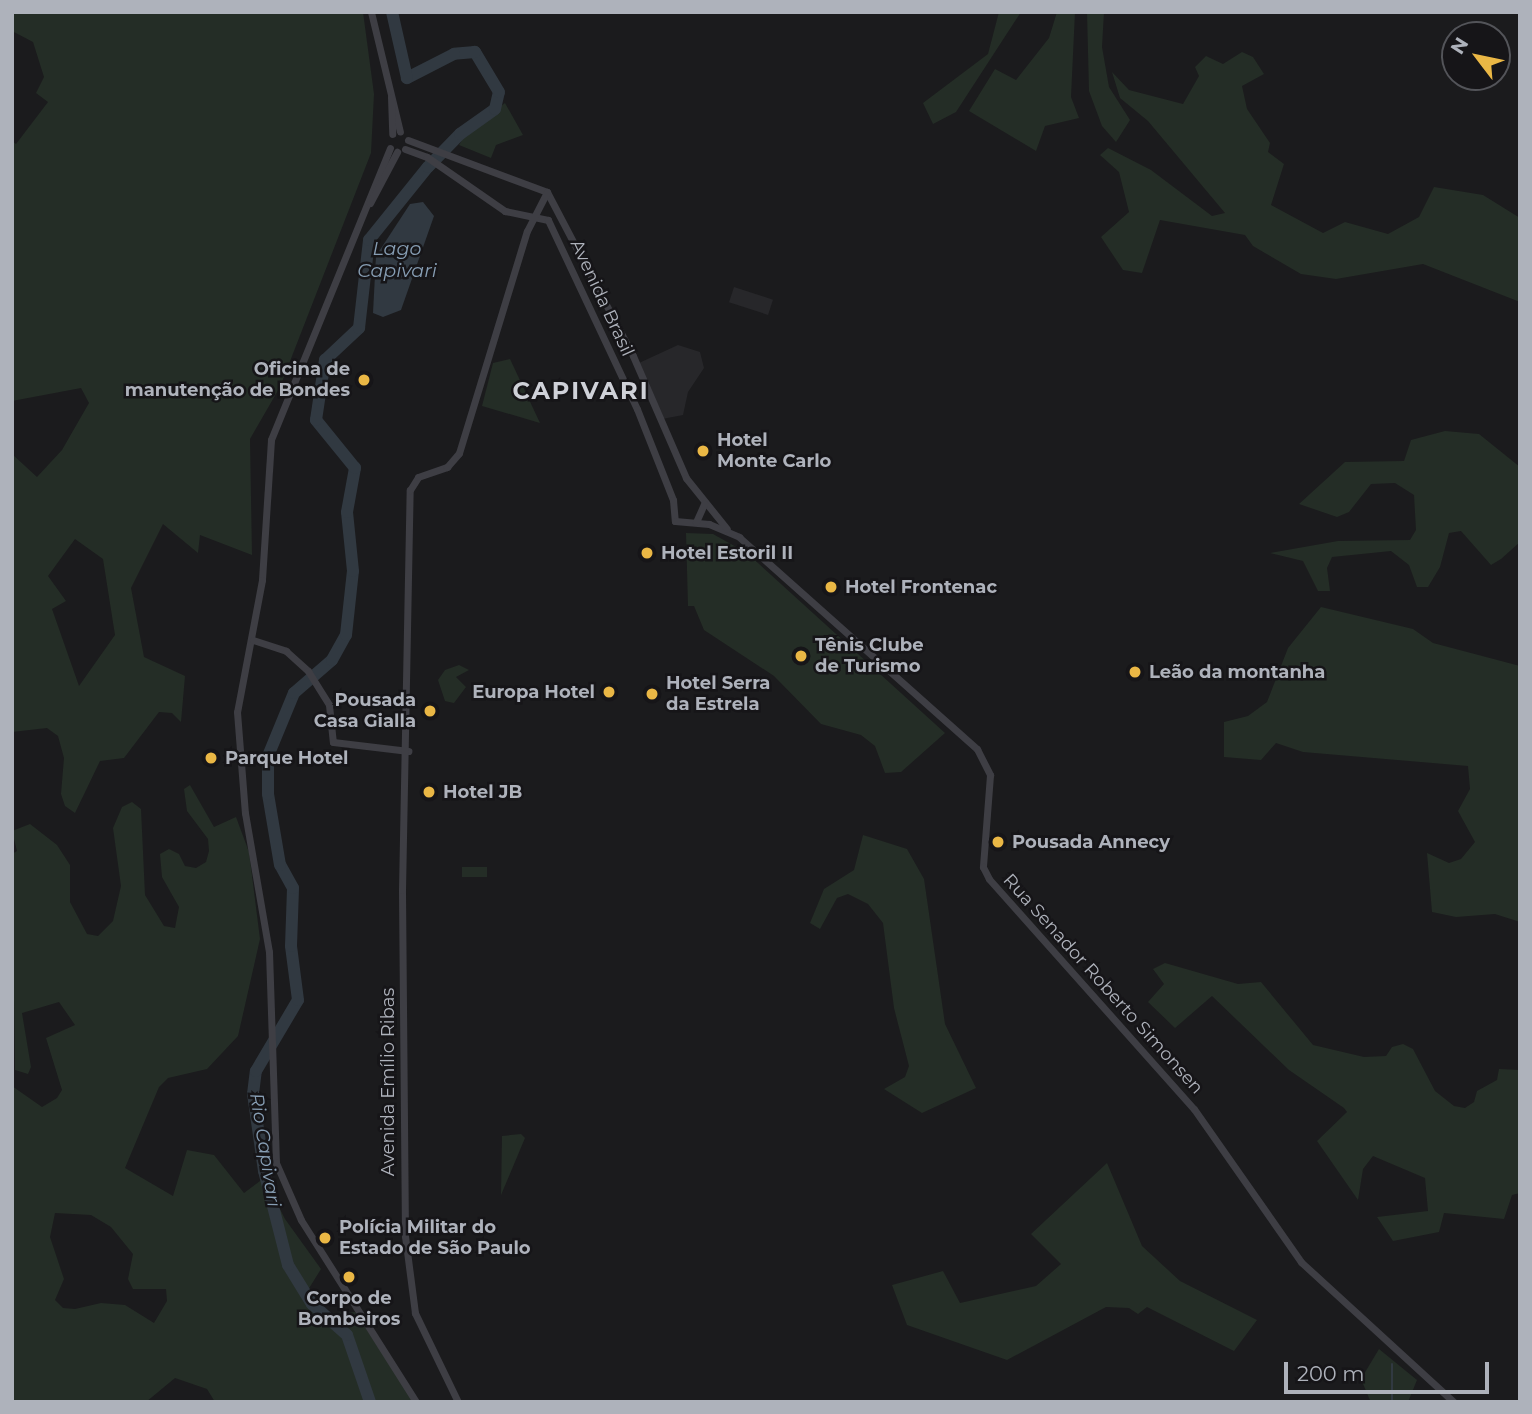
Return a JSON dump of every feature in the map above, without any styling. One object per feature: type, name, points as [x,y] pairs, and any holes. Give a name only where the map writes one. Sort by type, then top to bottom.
[{"type":"street","points":[[371,12],[391,96],[397,150]]},
{"type":"street","points":[[396,133],[408,140],[547,192],[633,356],[686,478],[728,530]]},
{"type":"street","points":[[408,140],[397,150],[361,215],[271,440],[253,640],[240,681],[237,712],[245,813],[267,939],[272,1112],[282,1183],[416,1402]]},
{"type":"street","points":[[397,150],[427,158],[505,211],[536,211]]},
{"type":"street","points":[[533,185],[536,211]]},
{"type":"street","points":[[536,211],[547,192]]},
{"type":"street","name":"Avenida Emílio Ribas","points":[[458,1402],[415,1313],[407,1271],[402,890],[408,751],[407,532],[413,481],[447,467],[459,453],[536,211]]},
{"type":"street","name":"Avenida Brasil","points":[[536,211],[548,219],[637,409],[673,500],[678,521],[694,522]]},
{"type":"street","points":[[704,503],[694,522],[728,530]]},
{"type":"street","name":"Rua Senador Roberto Simonsen","points":[[728,530],[760,553],[968,739],[982,756],[990,775],[983,867],[989,879],[1194,1109],[1301,1262],[1454,1402]]},
{"type":"street","points":[[253,640],[293,655],[308,671],[329,705],[333,742],[408,751]]},
{"type":"shaded area","points":[[12,12],[363,12],[374,94],[371,153],[280,387],[250,439],[252,555],[200,535],[198,553],[163,524],[131,588],[144,657],[185,676],[181,722],[172,713],[159,712],[124,758],[100,761],[75,813],[65,806],[61,794],[64,758],[58,736],[47,728],[12,732],[12,454],[37,477],[62,450],[89,403],[81,388],[12,401],[12,141],[16,144],[48,102],[36,93],[44,77],[33,42],[12,31]],"holes":[[[75,539],[103,559],[115,635],[79,686],[52,609],[66,601],[48,576]]]},
{"type":"shaded area","points":[[999,12],[1021,12],[956,112],[933,124],[923,103],[988,54]]},
{"type":"shaded area","points":[[1057,12],[1075,12],[1071,97],[1079,118],[1045,126],[1036,151],[969,111],[995,69],[1016,80],[1049,38]]},
{"type":"shaded area","points":[[1087,12],[1104,12],[1102,47],[1109,87],[1130,120],[1116,142],[1102,126],[1089,91]]},
{"type":"shaded area","points":[[1242,52],[1253,57],[1264,74],[1242,86],[1247,109],[1270,143],[1268,152],[1284,164],[1271,205],[1323,233],[1345,222],[1388,234],[1419,217],[1434,187],[1483,195],[1520,218],[1520,302],[1423,264],[1336,279],[1301,274],[1253,246],[1245,235],[1160,220],[1142,273],[1123,270],[1101,237],[1129,212],[1119,172],[1100,155],[1108,148],[1151,170],[1212,216],[1225,213],[1148,121],[1120,98],[1112,72],[1129,90],[1183,104],[1199,76],[1195,67],[1206,56],[1223,64]]},
{"type":"shaded area","points":[[505,103],[523,135],[496,145],[491,158],[459,145],[466,134]]},
{"type":"shaded area","points":[[734,287],[773,300],[768,315],[729,302]]},
{"type":"shaded area","points":[[678,345],[700,352],[704,368],[688,392],[683,415],[662,419],[639,363]]},
{"type":"shaded area","points":[[510,359],[540,423],[482,406],[493,363]]},
{"type":"shaded area","points":[[1445,431],[1479,434],[1520,467],[1520,542],[1501,559],[1491,565],[1461,531],[1449,533],[1440,567],[1428,587],[1417,587],[1409,565],[1391,551],[1332,557],[1327,568],[1330,591],[1318,591],[1303,561],[1270,553],[1338,541],[1410,540],[1416,530],[1414,495],[1395,483],[1371,484],[1349,512],[1337,517],[1299,504],[1345,462],[1404,461],[1411,440]]},
{"type":"shaded area","name":"Tênis Clube de Turismo","points":[[686,533],[713,534],[747,553],[945,733],[901,772],[885,773],[875,746],[861,735],[821,724],[774,676],[704,630],[694,606],[688,606]]},
{"type":"shaded area","points":[[1321,607],[1413,629],[1433,643],[1520,666],[1520,922],[1495,914],[1456,917],[1432,912],[1427,853],[1449,863],[1461,859],[1475,842],[1458,811],[1470,789],[1468,766],[1303,752],[1276,743],[1261,760],[1224,757],[1224,722],[1248,716],[1267,702],[1288,648]]},
{"type":"shaded area","points":[[459,665],[469,670],[456,677],[466,687],[454,703],[445,701],[438,680],[445,670]]},
{"type":"shaded area","points":[[190,785],[214,827],[236,817],[249,852],[260,939],[238,1036],[207,1069],[168,1078],[159,1087],[125,1168],[173,1196],[187,1150],[214,1155],[244,1193],[264,1178],[285,1219],[321,1269],[308,1290],[312,1299],[330,1313],[355,1312],[414,1402],[215,1402],[207,1389],[175,1378],[146,1402],[12,1402],[12,1086],[42,1107],[57,1098],[62,1090],[46,1038],[75,1025],[59,1002],[22,1013],[31,1067],[28,1074],[15,1070],[12,854],[17,851],[12,831],[30,824],[57,845],[70,865],[70,902],[87,934],[98,936],[113,921],[121,886],[113,828],[122,807],[132,802],[141,809],[145,895],[164,926],[175,928],[179,907],[162,877],[160,854],[169,849],[179,854],[185,866],[196,868],[206,862],[209,851],[208,839],[187,811],[184,789]],"holes":[[[55,1213],[91,1215],[111,1227],[133,1254],[128,1279],[133,1289],[166,1289],[167,1301],[154,1323],[125,1305],[101,1303],[75,1309],[63,1308],[55,1300],[64,1279],[50,1237]]]},
{"type":"shaded area","points":[[863,835],[907,849],[924,879],[945,1024],[976,1088],[922,1113],[884,1089],[905,1077],[909,1066],[894,1008],[883,923],[868,904],[848,894],[837,898],[820,929],[810,923],[824,889],[854,870]]},
{"type":"shaded area","points":[[462,867],[487,867],[487,877],[462,877]]},
{"type":"shaded area","points":[[1165,963],[1238,984],[1261,982],[1313,1045],[1364,1057],[1386,1056],[1392,1047],[1403,1044],[1413,1049],[1435,1091],[1454,1106],[1465,1108],[1474,1102],[1477,1091],[1497,1080],[1499,1069],[1520,1070],[1520,1193],[1512,1195],[1504,1219],[1444,1213],[1439,1232],[1393,1241],[1377,1217],[1428,1211],[1425,1178],[1373,1156],[1363,1169],[1358,1200],[1317,1141],[1347,1112],[1344,1108],[1289,1070],[1212,996],[1175,1028],[1148,1002],[1164,984],[1153,969]]},
{"type":"shaded area","points":[[521,1134],[525,1138],[501,1195],[502,1136]]},
{"type":"shaded area","points":[[1107,1163],[1142,1246],[1180,1281],[1257,1320],[1234,1351],[1147,1307],[1138,1314],[1129,1308],[1106,1307],[1007,1360],[907,1325],[892,1285],[943,1271],[960,1303],[1036,1286],[1061,1264],[1031,1234]]},
{"type":"shaded area","points":[[1379,1349],[1417,1380],[1408,1402],[1371,1402],[1361,1379]]},
{"type":"water","name":"Lago Capivari","points":[[423,202],[434,216],[401,310],[383,317],[373,313],[376,256],[410,204]]},
{"type":"waterway","name":"Rio Capivari","points":[[370,1402],[347,1335],[312,1304],[288,1265],[264,1171],[253,1094],[256,1071],[298,1000],[291,946],[293,888],[280,865],[268,794],[268,756],[294,693],[332,660],[346,635],[353,571],[347,512],[355,468],[316,420],[325,360],[359,328],[369,240],[428,167],[460,134],[495,109],[499,92],[475,52],[454,54],[407,78],[392,12]]},
{"type":"waterway","points":[[1392,1364],[1392,1402]]},
{"type":"place","name":"Oficina de manutenção de Bondes","points":[[364,380]]},
{"type":"place","name":"Hotel Monte Carlo","points":[[703,451]]},
{"type":"place","name":"Hotel Estoril II","points":[[647,553]]},
{"type":"place","name":"Hotel Frontenac","points":[[831,587]]},
{"type":"place","name":"Tênis Clube de Turismo","points":[[801,656]]},
{"type":"place","name":"Leão da montanha","points":[[1135,672]]},
{"type":"place","name":"Europa Hotel","points":[[609,692]]},
{"type":"place","name":"Hotel Serra da Estrela","points":[[652,694]]},
{"type":"place","name":"Pousada Casa Gialla","points":[[430,711]]},
{"type":"place","name":"Parque Hotel","points":[[211,758]]},
{"type":"place","name":"Hotel JB","points":[[429,792]]},
{"type":"place","name":"Pousada Annecy","points":[[998,842]]},
{"type":"place","name":"Polícia Militar do Estado de São Paulo","points":[[325,1238]]},
{"type":"place","name":"Corpo de Bombeiros","points":[[349,1277]]},
{"type":"district","name":"CAPIVARI","points":[[581,391]]}]
